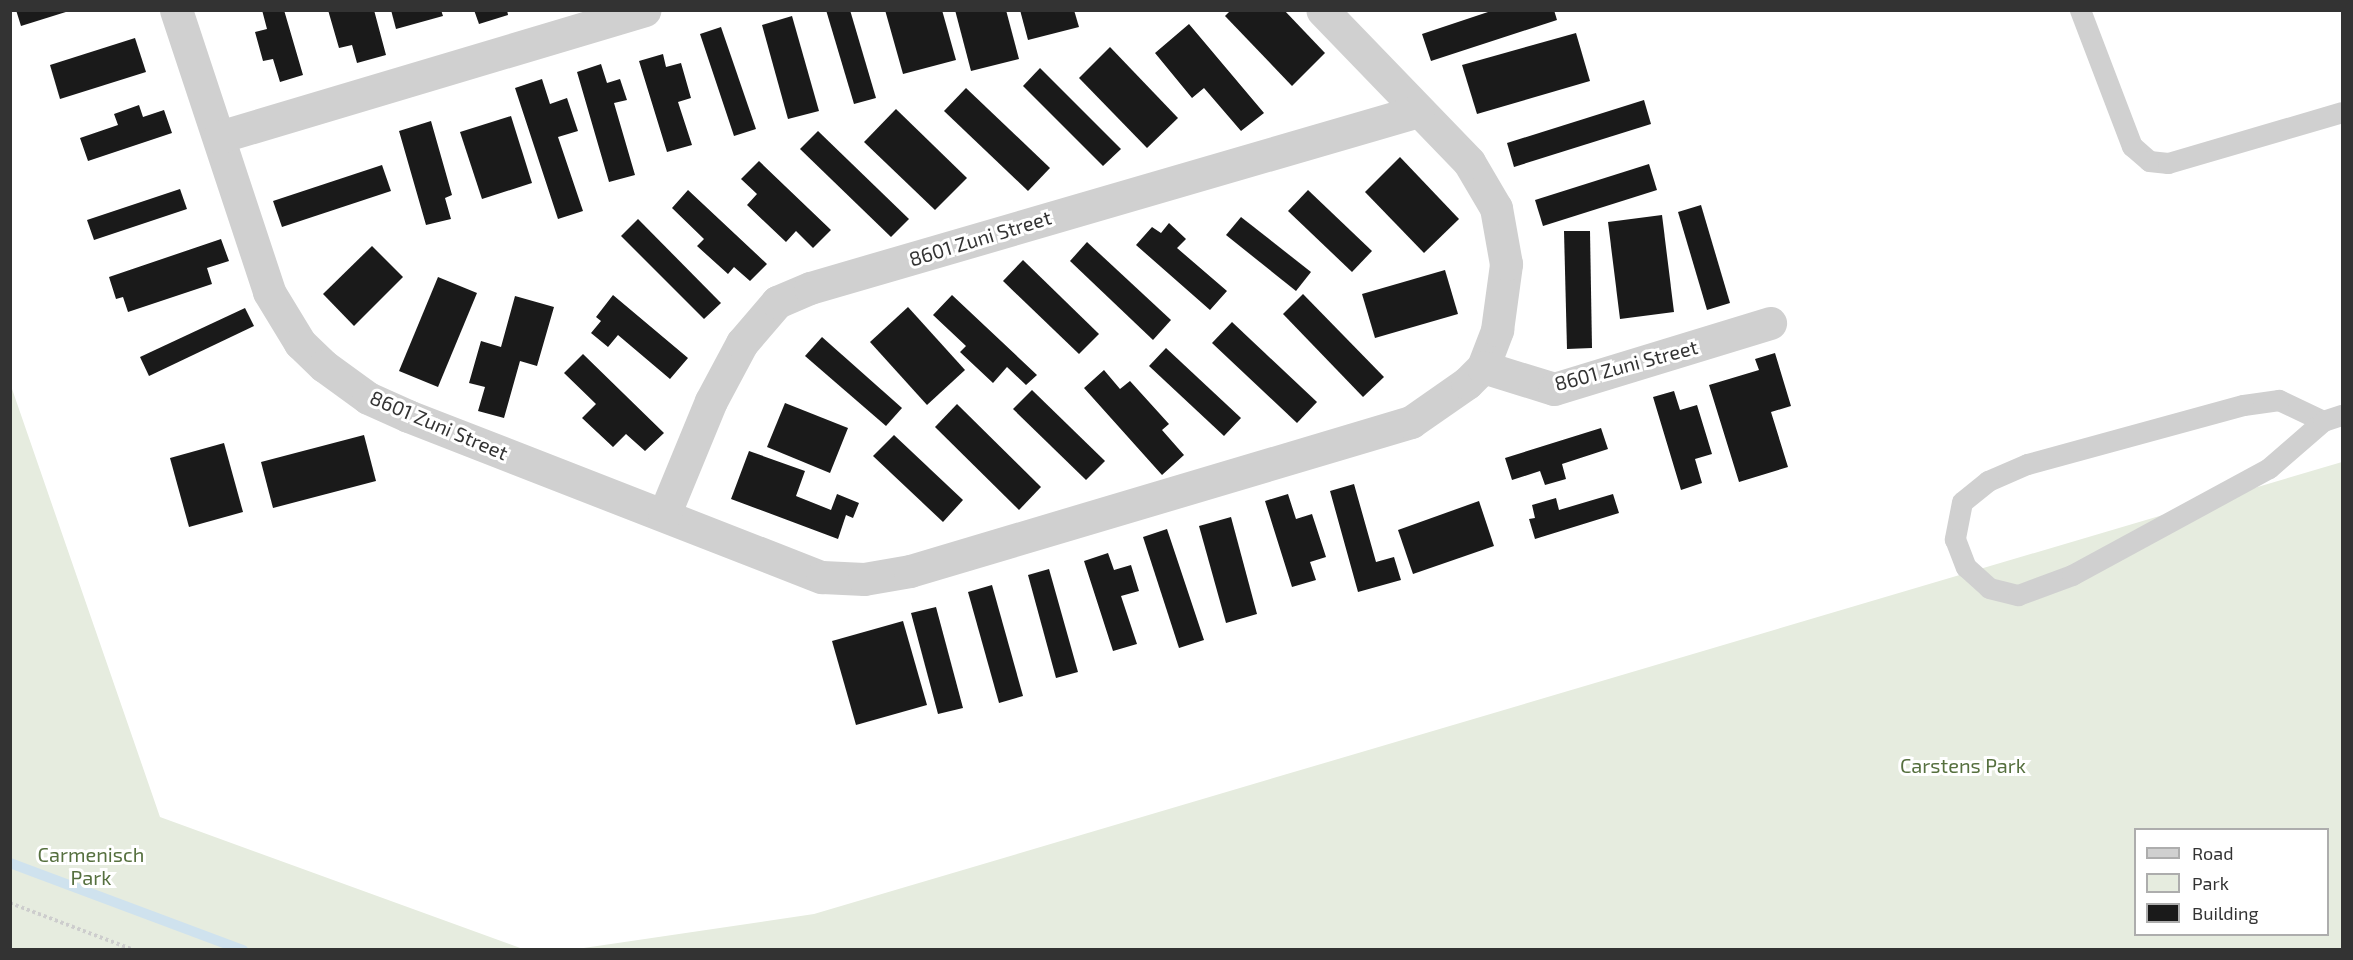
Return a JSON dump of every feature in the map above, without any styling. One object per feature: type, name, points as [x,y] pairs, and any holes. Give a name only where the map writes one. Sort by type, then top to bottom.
[{"type":"street","name":"8601 Zuni Street","points":[[176,10],[269,292],[290,330],[324,366],[368,398],[408,416],[822,577],[864,579],[910,572],[1411,422],[1467,383],[1483,367],[1497,330],[1506,264],[1496,208],[1469,162],[1322,10]]},
{"type":"street","points":[[219,136],[644,10]]},
{"type":"street","name":"8601 Zuni Street","points":[[664,515],[711,401],[742,343],[777,302],[912,258],[1419,111]]},
{"type":"street","name":"8601 Zuni Street","points":[[1483,367],[1554,389],[1770,324]]},
{"type":"lane","points":[[2080,10],[2132,146],[2149,161],[2168,163],[2343,111]]},
{"type":"lane","points":[[2279,400],[2333,418],[2270,468],[2072,575],[2019,595],[1989,588],[1966,567],[1955,540],[1962,502],[1988,481],[2027,464],[2243,405],[2279,400]]},
{"type":"path","points":[[10,903],[134,950]]},
{"type":"green space","name":"Carmenisch Park","points":[[11,386],[160,817],[523,949],[11,949]]},
{"type":"green space","name":"Carstens Park","points":[[2342,462],[2342,949],[570,950],[814,914]]},
{"type":"building","points":[[16,10],[69,10],[69,11],[21,26]]},
{"type":"building","points":[[262,10],[284,10],[303,75],[280,82],[273,59],[263,61],[255,32],[267,29]]},
{"type":"building","points":[[328,10],[374,10],[386,55],[357,63],[352,45],[339,48]]},
{"type":"building","points":[[391,10],[441,10],[443,16],[396,29]]},
{"type":"building","points":[[474,10],[507,10],[508,15],[479,24]]},
{"type":"building","points":[[826,10],[850,10],[876,98],[854,104]]},
{"type":"building","points":[[885,10],[942,10],[956,60],[903,74]]},
{"type":"building","points":[[955,10],[1006,10],[1019,59],[971,71]]},
{"type":"building","points":[[1020,10],[1074,10],[1079,27],[1028,40]]},
{"type":"building","points":[[1231,10],[1284,10],[1325,53],[1292,86],[1225,16]]},
{"type":"building","points":[[1494,10],[1554,10],[1557,20],[1431,61],[1422,34]]},
{"type":"building","points":[[792,16],[819,111],[788,119],[762,25]]},
{"type":"building","points":[[1189,24],[1264,113],[1241,131],[1204,88],[1192,98],[1155,53]]},
{"type":"building","points":[[721,27],[756,129],[734,136],[700,34]]},
{"type":"building","points":[[1576,33],[1590,81],[1477,114],[1462,65]]},
{"type":"building","points":[[135,38],[146,72],[60,99],[50,65]]},
{"type":"building","points":[[1110,47],[1178,118],[1147,148],[1079,78]]},
{"type":"building","points":[[663,54],[666,67],[681,63],[691,98],[678,102],[692,145],[667,152],[639,61]]},
{"type":"building","points":[[601,64],[607,83],[620,79],[627,100],[614,103],[635,175],[609,182],[577,72]]},
{"type":"building","points":[[1040,68],[1121,149],[1103,166],[1023,86]]},
{"type":"building","points":[[542,79],[550,104],[567,98],[578,131],[558,137],[583,211],[558,219],[515,88]]},
{"type":"building","points":[[966,88],[1050,168],[1028,191],[944,111]]},
{"type":"building","points":[[1644,100],[1651,124],[1514,167],[1507,143]]},
{"type":"building","points":[[139,105],[143,117],[164,110],[172,133],[88,161],[80,138],[118,125],[114,114]]},
{"type":"building","points":[[896,109],[967,178],[935,210],[864,142]]},
{"type":"building","points":[[511,116],[532,183],[482,199],[460,132]]},
{"type":"building","points":[[431,121],[452,195],[445,198],[451,219],[426,225],[399,131]]},
{"type":"building","points":[[818,131],[909,219],[891,237],[800,149]]},
{"type":"building","points":[[1400,157],[1459,219],[1424,253],[1365,192]]},
{"type":"building","points":[[759,161],[831,230],[813,248],[796,231],[786,242],[747,205],[757,194],[741,179]]},
{"type":"building","points":[[1649,164],[1657,190],[1543,226],[1535,200]]},
{"type":"building","points":[[382,165],[391,191],[282,227],[273,201]]},
{"type":"building","points":[[180,189],[187,209],[94,240],[87,220]]},
{"type":"building","points":[[688,190],[767,264],[750,281],[734,267],[728,274],[697,246],[704,239],[672,208]]},
{"type":"building","points":[[1308,190],[1372,251],[1352,272],[1288,211]]},
{"type":"building","points":[[1701,205],[1730,303],[1707,310],[1678,212]]},
{"type":"building","points":[[1662,215],[1674,312],[1620,319],[1608,222]]},
{"type":"building","points":[[1241,217],[1311,272],[1296,291],[1226,235]]},
{"type":"building","points":[[638,219],[721,303],[704,319],[621,236]]},
{"type":"building","points":[[1169,223],[1186,239],[1177,248],[1227,291],[1210,310],[1136,245],[1152,227],[1161,233]]},
{"type":"building","points":[[1564,231],[1590,231],[1592,348],[1567,349]]},
{"type":"building","points":[[221,239],[229,261],[207,268],[212,284],[128,312],[123,297],[116,299],[109,277]]},
{"type":"building","points":[[1087,242],[1171,320],[1153,340],[1070,261]]},
{"type":"building","points":[[372,246],[403,277],[354,326],[323,294]]},
{"type":"building","points":[[1023,260],[1099,334],[1079,354],[1003,281]]},
{"type":"building","points":[[1445,270],[1458,314],[1375,338],[1362,294]]},
{"type":"building","points":[[438,277],[477,293],[438,387],[399,371]]},
{"type":"building","points":[[1303,294],[1384,377],[1363,397],[1283,314]]},
{"type":"building","points":[[613,295],[688,358],[670,379],[618,335],[608,347],[591,333],[601,321],[596,317]]},
{"type":"building","points":[[952,295],[1037,375],[1026,385],[1007,367],[993,383],[960,352],[966,346],[933,315]]},
{"type":"building","points":[[515,296],[554,307],[537,366],[520,361],[504,418],[478,411],[485,387],[469,383],[481,341],[501,347]]},
{"type":"building","points":[[908,307],[965,370],[927,405],[870,342]]},
{"type":"building","points":[[245,308],[254,326],[149,376],[140,357]]},
{"type":"building","points":[[1232,322],[1317,402],[1297,423],[1212,343]]},
{"type":"building","points":[[822,337],[902,408],[886,426],[805,356]]},
{"type":"building","points":[[1166,348],[1241,418],[1224,436],[1149,366]]},
{"type":"building","points":[[1775,353],[1791,406],[1771,412],[1788,467],[1739,482],[1709,385],[1759,370],[1755,359]]},
{"type":"building","points":[[583,354],[664,433],[645,451],[626,434],[613,447],[582,418],[596,404],[564,373]]},
{"type":"building","points":[[1104,370],[1120,389],[1130,381],[1169,424],[1162,430],[1184,455],[1162,475],[1084,388]]},
{"type":"building","points":[[1032,390],[1105,461],[1086,480],[1013,409]]},
{"type":"building","points":[[1674,391],[1680,410],[1697,405],[1712,454],[1695,459],[1702,483],[1681,490],[1653,397]]},
{"type":"building","points":[[785,403],[848,428],[830,473],[767,447]]},
{"type":"building","points":[[957,404],[1041,487],[1019,510],[935,427]]},
{"type":"building","points":[[1601,428],[1608,449],[1562,464],[1566,479],[1545,485],[1540,471],[1512,480],[1505,458]]},
{"type":"building","points":[[364,435],[376,481],[273,508],[261,462]]},
{"type":"building","points":[[894,435],[963,500],[943,522],[873,456]]},
{"type":"building","points":[[224,443],[243,512],[189,527],[170,458]]},
{"type":"building","points":[[749,451],[805,471],[796,496],[831,510],[837,494],[859,503],[853,518],[846,515],[838,539],[731,499]]},
{"type":"building","points":[[1354,484],[1376,562],[1394,557],[1401,580],[1358,592],[1330,491]]},
{"type":"building","points":[[1288,494],[1296,519],[1312,514],[1326,557],[1310,562],[1316,580],[1292,587],[1265,501]]},
{"type":"building","points":[[1613,494],[1619,513],[1535,539],[1529,519],[1535,518],[1532,505],[1556,498],[1559,510]]},
{"type":"building","points":[[1479,501],[1494,546],[1413,574],[1398,530]]},
{"type":"building","points":[[1231,517],[1257,614],[1226,623],[1199,526]]},
{"type":"building","points":[[1167,529],[1204,640],[1179,648],[1143,537]]},
{"type":"building","points":[[1108,553],[1114,570],[1131,565],[1139,591],[1121,596],[1137,644],[1113,651],[1084,561]]},
{"type":"building","points":[[1049,569],[1078,672],[1056,678],[1028,575]]},
{"type":"building","points":[[992,585],[1023,696],[999,703],[968,592]]},
{"type":"building","points":[[936,607],[963,708],[938,714],[911,613]]},
{"type":"building","points":[[903,621],[927,705],[856,725],[832,641]]},
{"type":"waterway","points":[[10,863],[243,950]]}]
